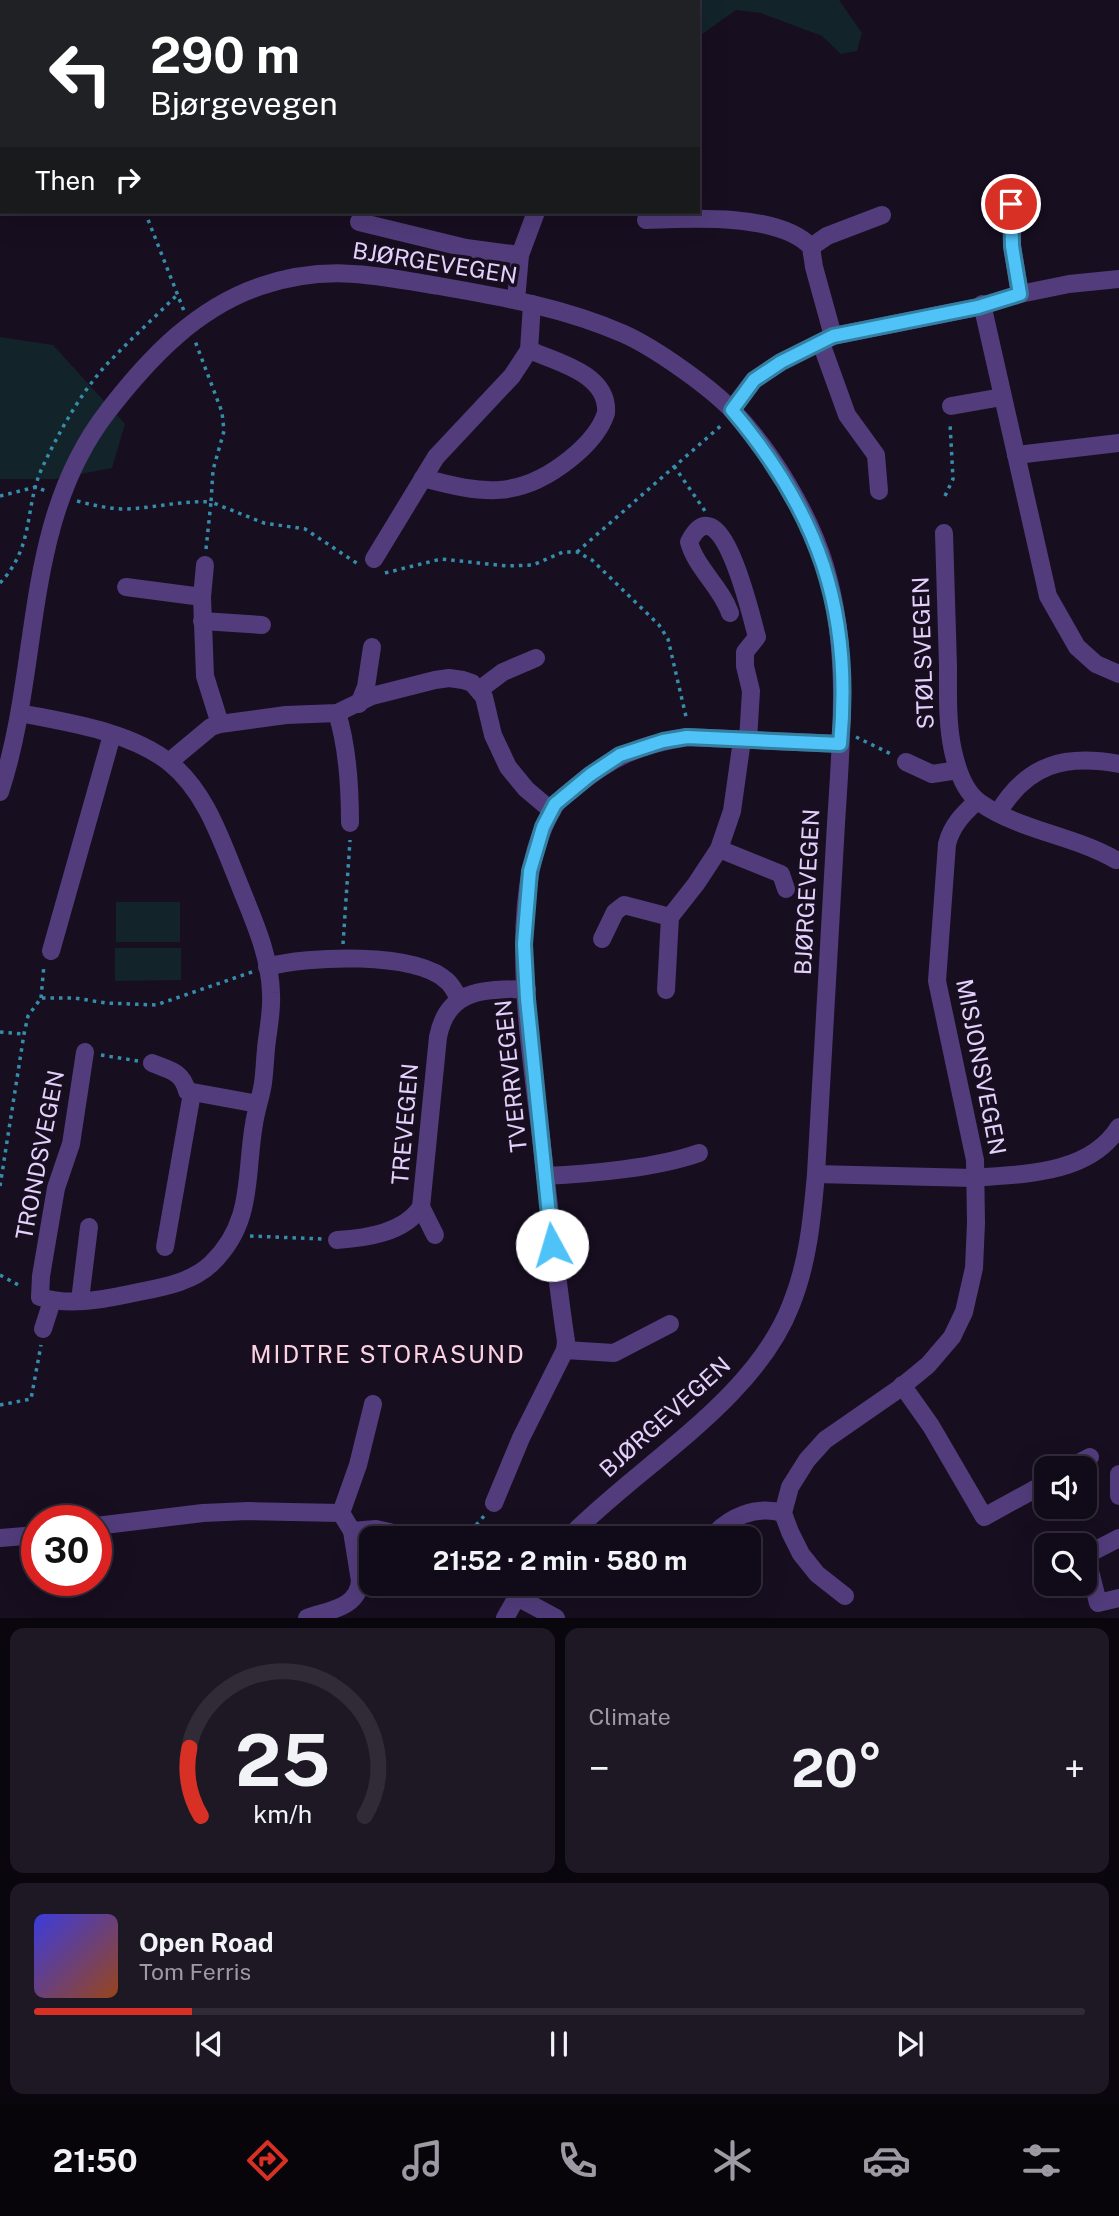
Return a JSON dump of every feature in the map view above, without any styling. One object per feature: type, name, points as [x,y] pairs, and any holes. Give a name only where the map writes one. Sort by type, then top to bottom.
[{"type":"street","points":[[1013,183],[1012,246],[1020,294]]},
{"type":"street","points":[[524,302],[520,255],[535,214]]},
{"type":"street","points":[[811,247],[827,236],[882,215]]},
{"type":"street","points":[[646,220],[761,222],[795,235],[811,247],[837,390],[853,426],[876,455],[878,491]]},
{"type":"street","points":[[359,222],[466,248],[520,255]]},
{"type":"street","name":"BJØRGEVEGEN","points":[[0,792],[20,713],[41,563],[60,497],[75,464],[104,415],[149,360],[189,324],[229,299],[258,287],[289,277],[327,272],[357,272],[524,302],[589,320],[627,335],[654,350],[728,416],[782,475],[824,563],[836,612],[842,657],[840,739],[811,1230],[791,1306],[761,1360],[734,1392],[581,1526]]},
{"type":"street","points":[[728,416],[754,380],[781,362],[827,340],[1020,294],[1069,284],[1119,279]]},
{"type":"street","name":"BJØRGEVEGEN","points":[[524,302],[529,350]]},
{"type":"street","points":[[982,304],[1048,596],[1077,647],[1096,664],[1119,674]]},
{"type":"street","points":[[373,567],[423,478],[436,457],[512,376],[529,350],[589,378],[601,390],[606,413],[599,427],[586,446],[543,478],[521,488],[482,489],[423,478]]},
{"type":"street","points":[[951,406],[1002,397]]},
{"type":"street","points":[[1016,455],[1119,443]]},
{"type":"street","points":[[666,990],[670,917],[719,849],[734,800],[751,691],[745,666],[745,652],[757,637],[739,573],[721,534],[714,527],[705,527],[694,533],[689,542],[692,553],[727,603],[730,614]]},
{"type":"street","name":"STØLSVEGEN","points":[[944,533],[949,726],[958,770],[967,789],[977,801],[998,813],[1040,831],[1096,848],[1118,861]]},
{"type":"street","points":[[205,565],[202,597],[205,676],[220,724]]},
{"type":"street","points":[[126,587],[202,597]]},
{"type":"street","points":[[202,621],[262,625]]},
{"type":"street","points":[[359,704],[368,676],[372,647]]},
{"type":"street","points":[[479,690],[503,672],[536,658]]},
{"type":"street","points":[[169,762],[211,727],[220,724],[275,716],[337,713],[372,696],[449,678],[472,683],[479,690],[484,697],[492,736],[508,767],[526,789],[552,811]]},
{"type":"street","points":[[20,713],[135,742],[169,762],[187,779],[216,827],[249,908],[267,967],[271,992],[263,1082],[253,1125],[250,1170],[243,1213],[234,1235],[213,1262],[197,1275],[158,1288],[107,1298],[46,1299]]},
{"type":"street","points":[[337,713],[344,733],[350,823]]},
{"type":"street","points":[[51,951],[112,735]]},
{"type":"street","name":"TVERRVEGEN","points":[[565,1350],[545,1176],[524,944],[528,881],[543,827],[555,804],[590,775],[620,755],[663,741],[687,737],[745,740],[840,739]]},
{"type":"street","points":[[998,813],[1010,793],[1026,777],[1051,766],[1080,759],[1119,764]]},
{"type":"street","name":"STØLSVEGEN","points":[[906,762],[932,774],[958,770]]},
{"type":"street","name":"MISJONSVEGEN","points":[[783,1513],[790,1487],[807,1460],[825,1440],[928,1365],[952,1338],[964,1312],[974,1268],[976,1174],[968,1125],[937,987],[949,836],[959,818],[977,801]]},
{"type":"street","points":[[719,849],[781,874],[786,889]]},
{"type":"street","points":[[602,939],[615,912],[624,905],[670,917]]},
{"type":"street","points":[[267,967],[342,960],[387,960],[418,966],[437,974],[447,981],[459,999],[486,991],[527,989]]},
{"type":"street","name":"TREVEGEN","points":[[337,1240],[365,1238],[409,1222],[421,1207],[438,1037],[445,1016],[459,999]]},
{"type":"street","name":"TRONDSVEGEN","points":[[43,1329],[46,1299],[41,1276],[56,1188],[71,1144],[85,1052]]},
{"type":"street","points":[[152,1063],[178,1074],[184,1080],[187,1091],[192,1093],[258,1104]]},
{"type":"street","points":[[165,1247],[192,1093]]},
{"type":"street","name":"MISJONSVEGEN","points":[[976,1174],[983,1177],[1046,1171],[1081,1160],[1099,1148],[1119,1127]]},
{"type":"street","points":[[545,1176],[596,1172],[683,1159],[699,1153]]},
{"type":"street","name":"MISJONSVEGEN","points":[[816,1174],[973,1178],[976,1174]]},
{"type":"street","points":[[421,1207],[435,1235]]},
{"type":"street","points":[[80,1300],[89,1227]]},
{"type":"street","points":[[494,1503],[521,1438],[565,1350],[614,1353],[670,1324]]},
{"type":"street","points":[[902,1385],[931,1426],[984,1517],[1034,1490]]},
{"type":"street","points":[[341,1513],[358,1465],[373,1404]]},
{"type":"street","points":[[1119,1475],[1119,1496]]},
{"type":"street","points":[[722,1526],[735,1517],[759,1510],[783,1513],[801,1555],[817,1574],[845,1595]]},
{"type":"street","points":[[112,1524],[215,1513],[341,1513]]},
{"type":"street","points":[[307,1618],[349,1604],[356,1595],[360,1581],[352,1531],[341,1513]]},
{"type":"street","points":[[352,1531],[359,1530]]},
{"type":"street","points":[[0,1538],[21,1536]]},
{"type":"street","points":[[1119,1538],[1090,1553],[1087,1559],[1098,1603],[1119,1598]]},
{"type":"street","points":[[505,1618],[518,1596]]},
{"type":"street","points":[[529,1596],[555,1618]]},
{"type":"path","points":[[146,214],[222,412],[224,431],[213,470],[205,565]]},
{"type":"path","points":[[0,583],[20,555],[29,530],[36,486],[56,439],[107,364],[178,294]]},
{"type":"path","points":[[945,496],[953,479],[951,406]]},
{"type":"path","points":[[577,552],[728,416],[732,432]]},
{"type":"path","points":[[674,466],[714,527]]},
{"type":"path","points":[[0,496],[36,486],[60,497],[122,509],[195,501],[211,502],[264,523],[305,529],[346,558],[395,573],[440,559],[507,566],[533,565],[563,552],[577,552],[592,560],[659,625],[667,639],[687,714],[687,737]]},
{"type":"path","points":[[840,739],[861,738],[906,762]]},
{"type":"path","points":[[342,960],[350,823]]},
{"type":"path","points":[[41,998],[42,969],[51,951]]},
{"type":"path","points":[[0,1032],[24,1034]]},
{"type":"path","points":[[85,1052],[152,1063]]},
{"type":"path","points":[[234,1235],[337,1240]]},
{"type":"path","points":[[0,1275],[46,1299]]},
{"type":"path","points":[[0,1405],[32,1399],[43,1329]]},
{"type":"path","points":[[475,1526],[494,1503]]},
{"type":"shaded area","points":[[700,0],[839,0],[862,33],[857,51],[841,54],[822,36],[761,13],[736,10],[700,36]]},
{"type":"shaded area","points":[[0,337],[53,345],[125,424],[112,468],[55,479],[0,479]]},
{"type":"shaded area","points":[[116,902],[180,902],[180,942],[116,942]]},
{"type":"shaded area","points":[[115,948],[181,948],[181,980],[115,981]]},
{"type":"district","name":"MIDTRE STORASUND","points":[[388,1355]]},
{"type":"route","points":[[552,1245],[527,999],[524,944],[530,871],[543,827],[555,804],[590,775],[620,755],[663,741],[687,737],[840,744],[842,657],[836,612],[824,563],[782,475],[732,410],[754,380],[781,362],[833,336],[978,307],[1020,294],[1012,246],[1011,204]]}]
